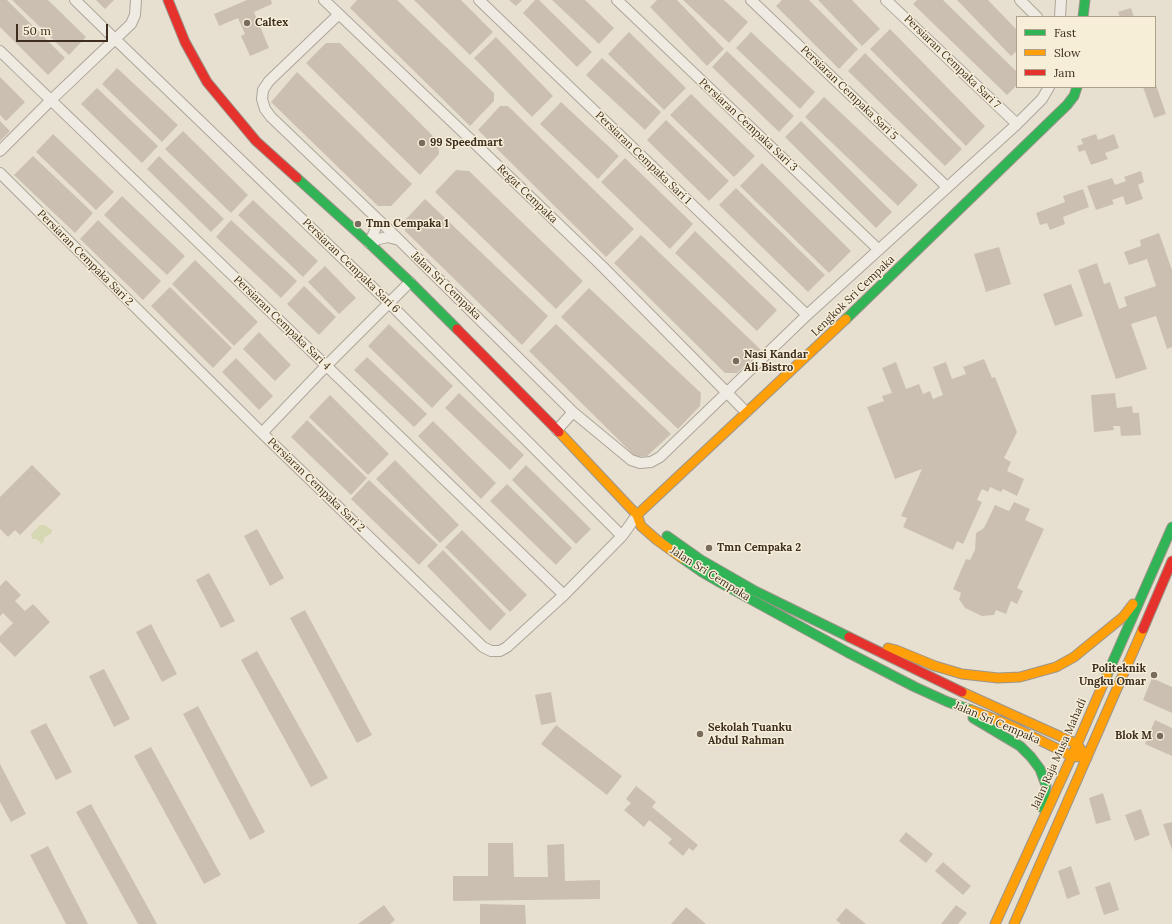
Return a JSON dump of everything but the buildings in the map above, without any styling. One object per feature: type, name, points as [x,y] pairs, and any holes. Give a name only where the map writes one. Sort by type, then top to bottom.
[{"type":"street","name":"Persiaran Cempaka Sari 6","points":[[75,0],[389,303],[622,536]]},
{"type":"street","points":[[0,151],[130,24],[135,15],[136,0]]},
{"type":"street","name":"Jalan Sri Cempaka","points":[[168,0],[185,42],[207,82],[256,141],[410,282],[557,430],[637,516],[641,526],[677,555],[702,572],[847,652],[948,702],[1007,724],[1072,756],[1087,758]]},
{"type":"street","name":"Regat Cempaka","points":[[324,0],[597,262],[746,412]]},
{"type":"street","name":"Persiaran Cempaka Sari 1","points":[[479,0],[808,315]]},
{"type":"street","name":"Persiaran Cempaka Sari 3","points":[[617,0],[879,250]]},
{"type":"street","name":"Persiaran Cempaka Sari 5","points":[[751,0],[947,187]]},
{"type":"street","name":"Persiaran Cempaka Sari 7","points":[[886,0],[1017,124]]},
{"type":"street","points":[[1020,0],[1037,16]]},
{"type":"street","points":[[1060,16],[1061,0]]},
{"type":"street","points":[[1084,16],[1085,0]]},
{"type":"street","name":"Jalan Sri Cempaka","points":[[338,15],[269,81],[263,90],[262,99],[265,109],[271,117],[388,228],[573,412],[631,460],[640,463],[651,462],[660,457],[808,315],[1017,124],[1042,99],[1048,88]]},
{"type":"street","name":"Persiaran Cempaka Sari 4","points":[[0,51],[564,595]]},
{"type":"street","name":"Lengkok Sri Cempaka","points":[[637,516],[869,298],[1067,106],[1074,96],[1077,88]]},
{"type":"street","name":"Persiaran Cempaka Sari 2","points":[[0,174],[262,433],[483,647],[491,651],[500,651],[507,647],[564,595],[622,536],[637,516]]},
{"type":"street","points":[[369,243],[376,226],[373,215]]},
{"type":"street","points":[[369,243],[388,237],[399,240]]},
{"type":"street","points":[[262,433],[410,282]]},
{"type":"street","points":[[557,430],[573,412]]},
{"type":"street","name":"Jalan Sri Cempaka","points":[[637,516],[645,518],[701,560],[755,591],[947,685],[1077,744]]},
{"type":"street","name":"Jalan Raja Musa Mahadi","points":[[995,924],[1072,756],[1172,527]]},
{"type":"street","points":[[1014,924],[1172,561]]},
{"type":"street","points":[[854,639],[896,650],[935,666],[962,674],[998,678],[1020,677],[1056,667],[1074,657],[1123,617],[1146,586]]},
{"type":"street","points":[[948,702],[1020,746],[1040,769],[1046,785],[1044,799],[1032,829],[1034,838]]},
{"type":"street","points":[[1077,744],[1087,758]]},
{"type":"green space","points":[[40,525],[45,525],[52,530],[51,534],[44,538],[42,544],[36,539],[32,539],[31,534]]},
{"type":"traffic: fast","points":[[1083,16],[1085,0]]},
{"type":"traffic: fast","points":[[846,319],[1067,105],[1074,96],[1077,88]]},
{"type":"traffic: fast","points":[[297,178],[369,243],[457,329]]},
{"type":"traffic: fast","points":[[1107,675],[1172,527]]},
{"type":"traffic: fast","points":[[667,536],[701,560],[755,591],[849,637]]},
{"type":"traffic: fast","points":[[682,558],[721,583],[847,652],[915,687],[948,702],[971,710]]},
{"type":"traffic: fast","points":[[973,718],[1020,746],[1031,757],[1040,769],[1046,785],[1041,807]]},
{"type":"traffic: slow","points":[[637,515],[846,319]]},
{"type":"traffic: slow","points":[[559,432],[637,515],[641,526],[682,558]]},
{"type":"traffic: slow","points":[[888,648],[935,666],[962,674],[998,678],[1020,677],[1056,667],[1074,657],[1123,617],[1133,604]]},
{"type":"traffic: slow","points":[[1014,924],[1143,629]]},
{"type":"traffic: slow","points":[[995,924],[1072,756],[1107,675]]},
{"type":"traffic: slow","points":[[962,692],[1077,744],[1087,758]]},
{"type":"traffic: slow","points":[[971,710],[1007,724],[1072,756],[1087,758]]},
{"type":"traffic: jam","points":[[168,0],[185,42],[207,82],[256,141],[297,178]]},
{"type":"traffic: jam","points":[[457,329],[559,432]]},
{"type":"traffic: jam","points":[[1143,629],[1172,561]]},
{"type":"traffic: jam","points":[[849,637],[962,692]]},
{"type":"place","name":"Caltex","points":[[247,23]]},
{"type":"place","name":"99 Speedmart","points":[[422,143]]},
{"type":"place","name":"Tmn Cempaka 1","points":[[358,224]]},
{"type":"place","name":"Nasi Kandar Ali Bistro","points":[[736,361]]},
{"type":"place","name":"Tmn Cempaka 2","points":[[709,548]]},
{"type":"place","name":"Politeknik Ungku Omar","points":[[1154,675]]},
{"type":"place","name":"Sekolah Tuanku Abdul Rahman","points":[[700,734]]},
{"type":"place","name":"Blok M","points":[[1160,736]]}]
